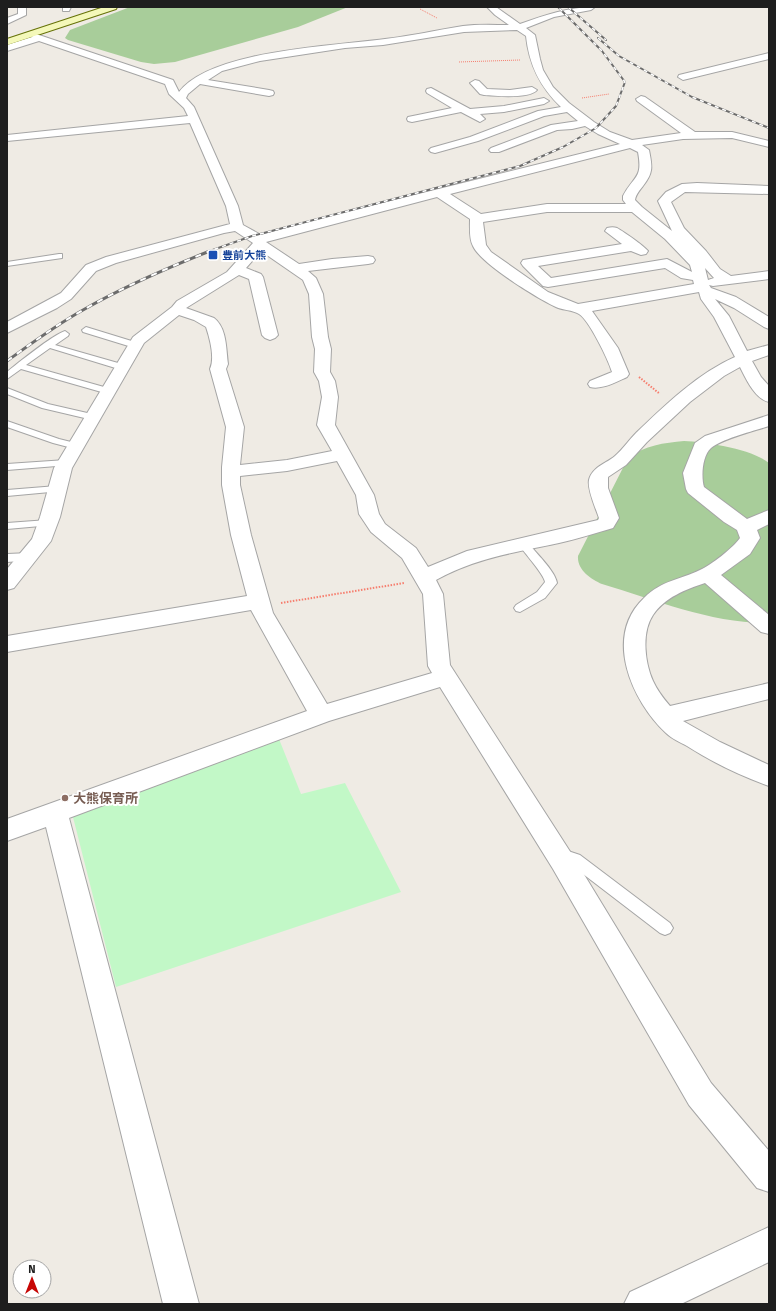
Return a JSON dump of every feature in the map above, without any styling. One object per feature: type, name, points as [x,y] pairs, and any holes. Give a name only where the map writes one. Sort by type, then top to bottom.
[{"type":"main road","points":[[7,42],[113,7]]},
{"type":"street","points":[[22,7],[22,15],[7,22],[13,30],[23,34]]},
{"type":"street","points":[[491,7],[496,12],[521,27],[530,35],[531,50],[539,73],[547,88],[559,100],[586,122],[605,133],[643,150],[646,169],[639,184],[629,196],[629,200],[635,208],[670,236],[697,264],[702,285],[708,299],[721,316],[754,379],[769,397]]},
{"type":"street","points":[[180,99],[184,92],[198,81],[218,69],[259,58],[345,45],[397,40],[464,29],[521,27],[552,15],[591,7]]},
{"type":"street","points":[[443,22],[478,21],[481,22],[483,28]]},
{"type":"street","points":[[386,32],[397,40]]},
{"type":"street","points":[[7,48],[37,37],[169,82],[173,92],[189,107],[232,206],[237,227],[309,278],[316,294],[320,337],[323,349],[322,372],[327,381],[330,397],[326,425],[364,495],[369,514],[378,528],[409,553],[433,594],[439,666],[558,854],[700,1094],[769,1176]]},
{"type":"street","points":[[683,77],[769,56]]},
{"type":"street","points":[[198,81],[269,93]]},
{"type":"street","points":[[475,83],[484,92],[510,93],[547,88]]},
{"type":"street","points":[[430,91],[484,120],[504,127]]},
{"type":"street","points":[[641,99],[693,136]]},
{"type":"street","points":[[412,119],[465,110],[504,109],[559,100]]},
{"type":"street","points":[[436,150],[474,139],[542,113],[569,109]]},
{"type":"street","points":[[7,138],[194,119]]},
{"type":"street","points":[[495,150],[555,127],[572,126],[586,122]]},
{"type":"street","points":[[7,583],[41,542],[66,463],[138,340],[177,310],[182,304],[232,275],[238,270],[260,242],[331,220],[629,144],[693,136],[732,135],[769,144]]},
{"type":"street","points":[[728,280],[715,272],[701,254],[678,230],[664,201],[670,195],[682,188],[697,187],[769,190]]},
{"type":"street","points":[[440,193],[476,217],[479,244],[486,255],[543,294],[562,304],[577,309],[728,280],[769,274]]},
{"type":"street","points":[[476,219],[547,208],[635,208]]},
{"type":"street","points":[[7,328],[52,306],[66,296],[91,268],[111,260],[237,227]]},
{"type":"street","points":[[612,231],[635,246],[657,265]]},
{"type":"street","points":[[635,246],[528,263],[548,283],[667,263],[702,285],[747,309],[769,324]]},
{"type":"street","points":[[296,269],[332,263],[368,260]]},
{"type":"street","points":[[238,270],[256,277],[270,335]]},
{"type":"street","points":[[747,309],[767,307]]},
{"type":"street","points":[[582,308],[593,320],[614,354],[621,374],[596,384]]},
{"type":"street","points":[[177,310],[206,321],[212,325],[215,330],[220,364],[218,369],[235,427],[231,485],[241,535],[262,613],[321,715]]},
{"type":"street","points":[[425,579],[438,570],[478,553],[561,536],[606,524],[609,518],[598,482],[601,474],[620,461],[641,438],[695,389],[742,358],[758,352],[769,350]]},
{"type":"street","points":[[769,420],[711,440],[701,447],[692,473],[692,481],[695,489],[731,518],[746,527],[750,538],[743,549],[708,575],[691,579],[661,595],[645,609],[636,628],[635,649],[639,674],[649,694],[676,728],[718,754],[769,776]]},
{"type":"street","points":[[231,471],[242,471],[307,462],[342,454]]},
{"type":"street","points":[[746,527],[769,516]]},
{"type":"street","points":[[708,575],[769,627]]},
{"type":"street","points":[[7,644],[260,604]]},
{"type":"street","points":[[7,830],[321,715],[445,677]]},
{"type":"street","points":[[667,716],[769,691]]},
{"type":"street","points":[[55,813],[181,1304]]},
{"type":"street","points":[[642,1304],[769,1244]]},
{"type":"lane","points":[[7,264],[59,256]]},
{"type":"lane","points":[[86,330],[135,345]]},
{"type":"lane","points":[[7,376],[65,334]]},
{"type":"lane","points":[[48,345],[122,367]]},
{"type":"lane","points":[[19,366],[108,391]]},
{"type":"lane","points":[[7,391],[45,406],[93,418]]},
{"type":"lane","points":[[7,424],[56,441],[76,446]]},
{"type":"lane","points":[[7,467],[66,463]]},
{"type":"lane","points":[[7,493],[57,489]]},
{"type":"lane","points":[[7,526],[48,523]]},
{"type":"lane","points":[[520,608],[541,595],[551,583],[550,576],[532,556],[523,543]]},
{"type":"lane","points":[[7,558],[30,557]]},
{"type":"lane","points":[[558,854],[575,858],[665,928]]},
{"type":"path","points":[[420,9],[426,11],[443,22]]},
{"type":"path","points":[[459,62],[534,60]]},
{"type":"path","points":[[559,100],[609,94]]},
{"type":"path","points":[[619,368],[630,370],[676,406]]},
{"type":"path","points":[[260,604],[425,579]]},
{"type":"green space","points":[[130,7],[348,7],[298,27],[175,62],[154,64],[141,62],[65,38],[70,30]]},
{"type":"green space","points":[[684,441],[705,443],[741,450],[769,463],[769,623],[727,620],[664,604],[602,584],[589,577],[580,566],[578,556],[628,458],[648,447]]},
{"type":"green space","points":[[279,739],[301,794],[345,783],[401,892],[116,987],[73,817]]},
{"type":"railway","points":[[207,252],[252,236],[520,166],[563,147],[596,128],[616,106],[625,82],[602,51],[558,7]]},
{"type":"railway","points":[[568,7],[606,40]]},
{"type":"railway","points":[[598,38],[619,56],[692,97],[769,128]]},
{"type":"railway","points":[[7,361],[54,328],[114,293],[145,278],[210,251]]},
{"type":"place","name":"豊前大熊","points":[[213,255]]},
{"type":"place","name":"大熊保育所","points":[[65,798]]}]
